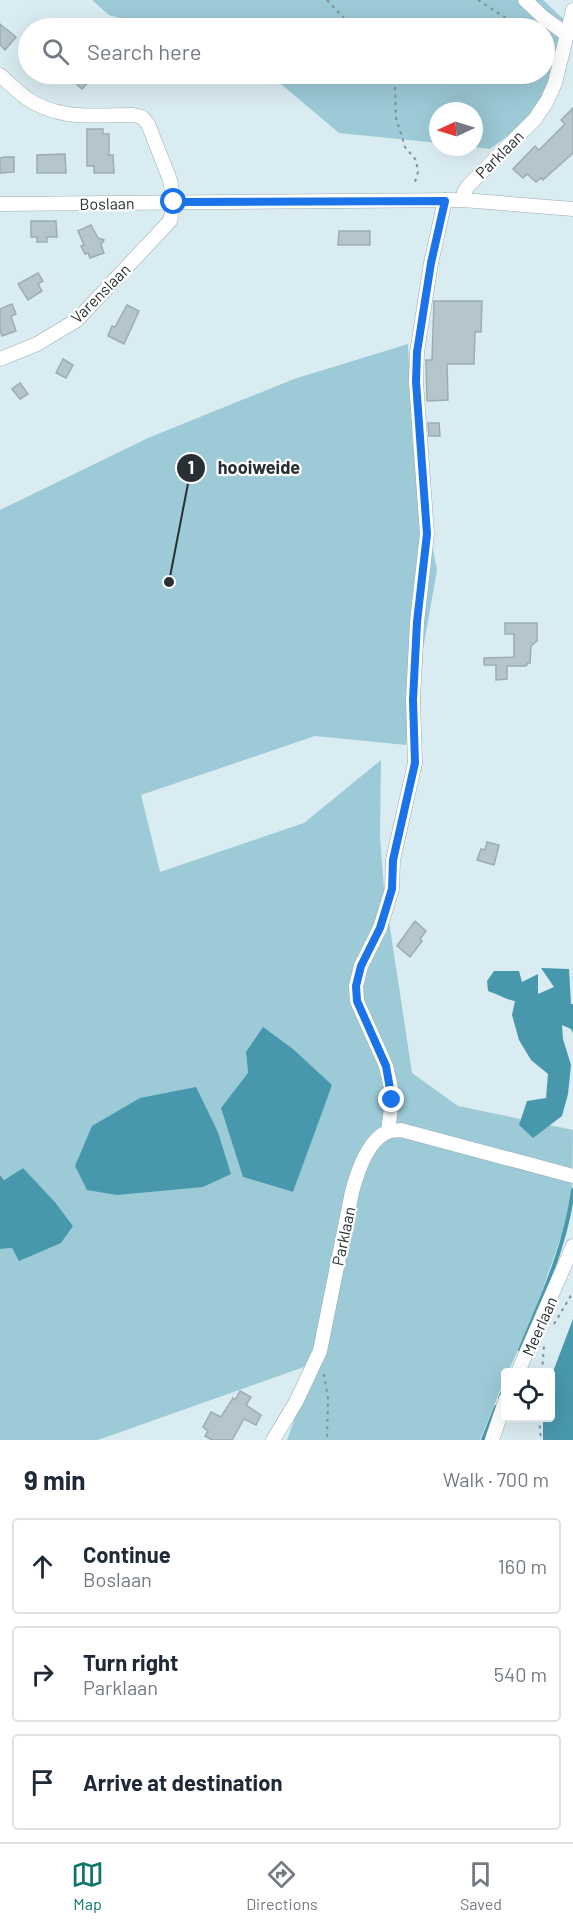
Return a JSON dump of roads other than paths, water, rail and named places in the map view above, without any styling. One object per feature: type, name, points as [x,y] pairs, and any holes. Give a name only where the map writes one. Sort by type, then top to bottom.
[{"type":"street","points":[[525,0],[544,18]]},
{"type":"street","name":"Parklaan","points":[[555,83],[573,10]]},
{"type":"street","points":[[555,26],[567,34]]},
{"type":"street","points":[[0,75],[25,97],[46,109],[65,115],[142,117],[148,124],[170,180],[174,202]]},
{"type":"street","name":"Parklaan","points":[[463,200],[468,186],[536,118],[555,84]]},
{"type":"street","name":"Boslaan","points":[[0,204],[463,200],[573,209]]},
{"type":"street","points":[[445,201],[431,263],[417,352],[416,382],[427,534],[417,622],[413,700],[415,763],[393,860],[392,889],[380,928],[361,966],[356,986],[357,1001],[386,1066],[392,1100],[388,1131],[401,1130],[571,1175]]},
{"type":"street","name":"Varenslaan","points":[[0,359],[38,344],[77,320],[170,221],[174,202]]},
{"type":"street","name":"Parklaan","points":[[273,1440],[296,1402],[320,1351],[358,1170],[367,1152],[388,1131]]},
{"type":"street","name":"Meerlaan","points":[[520,1368],[573,1246]]},
{"type":"street","points":[[492,1440],[501,1414]]},
{"type":"waterway","points":[[520,1350],[559,1251],[573,1190]]},
{"type":"waterway","points":[[483,1440],[496,1407]]},
{"type":"place","name":"hooiweide","points":[[169,582]]}]
